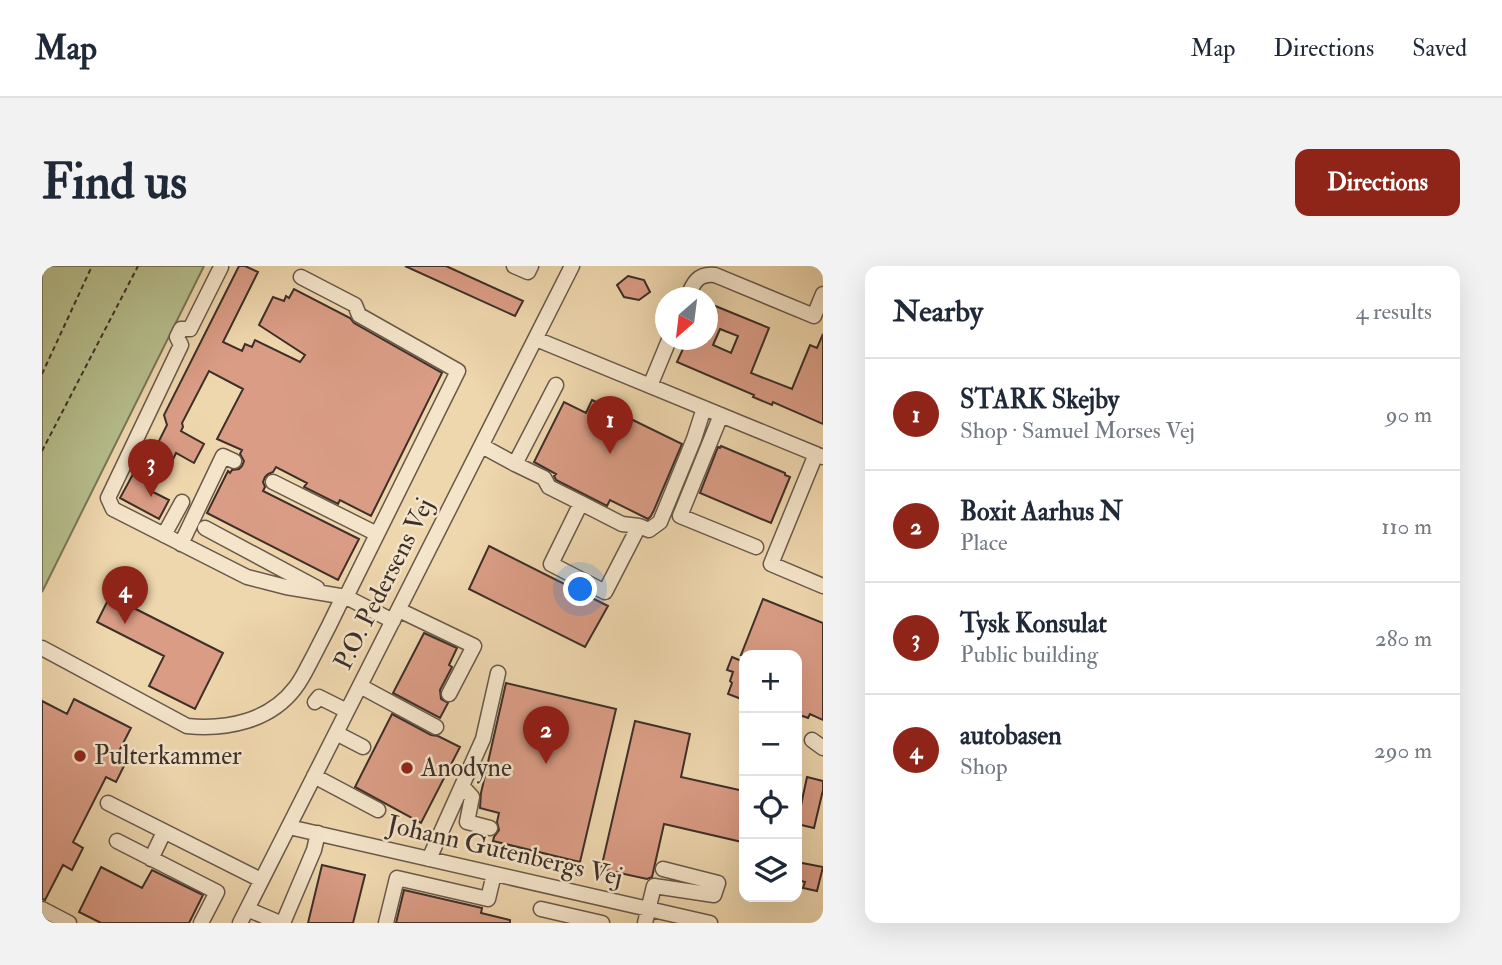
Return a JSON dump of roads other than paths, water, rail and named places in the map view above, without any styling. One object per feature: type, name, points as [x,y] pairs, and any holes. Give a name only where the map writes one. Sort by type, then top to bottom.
[{"type":"street","points":[[514,266],[528,272],[531,266]]},
{"type":"street","name":"P.O. Pedersens Vej","points":[[240,923],[572,266]]},
{"type":"street","points":[[221,267],[190,329],[181,329],[177,337],[181,345],[108,498],[113,509],[247,576],[340,596],[474,646],[449,694]]},
{"type":"street","points":[[692,287],[699,277],[706,274],[715,275],[814,316],[823,294]]},
{"type":"street","points":[[42,648],[187,726],[225,727],[244,722],[268,712],[295,689],[304,676],[340,596],[377,534],[458,371],[359,315],[355,305],[302,277]]},
{"type":"street","points":[[536,339],[820,456],[771,564],[823,586]]},
{"type":"street","points":[[650,386],[666,350]]},
{"type":"street","points":[[515,464],[556,385]]},
{"type":"street","points":[[482,446],[544,478],[550,487],[622,524],[649,530],[660,522],[704,408]]},
{"type":"street","points":[[721,415],[680,516],[756,547]]},
{"type":"street","points":[[181,544],[223,456],[234,461]]},
{"type":"street","points":[[273,482],[377,534]]},
{"type":"street","points":[[164,535],[182,502]]},
{"type":"street","points":[[581,503],[551,564],[605,592],[639,526]]},
{"type":"street","points":[[205,528],[340,596]]},
{"type":"street","points":[[434,886],[435,860],[462,786],[483,739],[498,673]]},
{"type":"street","points":[[360,686],[436,727]]},
{"type":"street","points":[[315,702],[319,697],[347,711]]},
{"type":"street","points":[[336,733],[363,747]]},
{"type":"street","points":[[314,776],[378,810]]},
{"type":"street","points":[[462,786],[472,797],[467,822],[490,828]]},
{"type":"street","points":[[108,803],[261,880]]},
{"type":"street","name":"Johann Gutenbergs Vej","points":[[289,827],[494,874],[647,916],[710,923]]},
{"type":"street","points":[[151,859],[164,832]]},
{"type":"street","points":[[247,909],[281,923],[314,850],[318,833]]},
{"type":"street","points":[[117,841],[216,892],[201,923]]},
{"type":"street","points":[[647,916],[654,886],[714,895],[719,883],[663,869]]},
{"type":"street","points":[[386,923],[397,878],[488,899],[494,874]]},
{"type":"street","points":[[42,909],[69,923]]},
{"type":"street","points":[[541,909],[602,923]]},
{"type":"place","name":"STARK Skejby","points":[[610,454]]},
{"type":"place","name":"Tysk Konsulat","points":[[151,497]]},
{"type":"place","name":"autobasen","points":[[125,624]]},
{"type":"place","name":"Pulterkammer","points":[[80,756]]},
{"type":"place","name":"Boxit Aarhus N","points":[[546,764]]},
{"type":"place","name":"Anodyne","points":[[407,768]]}]
